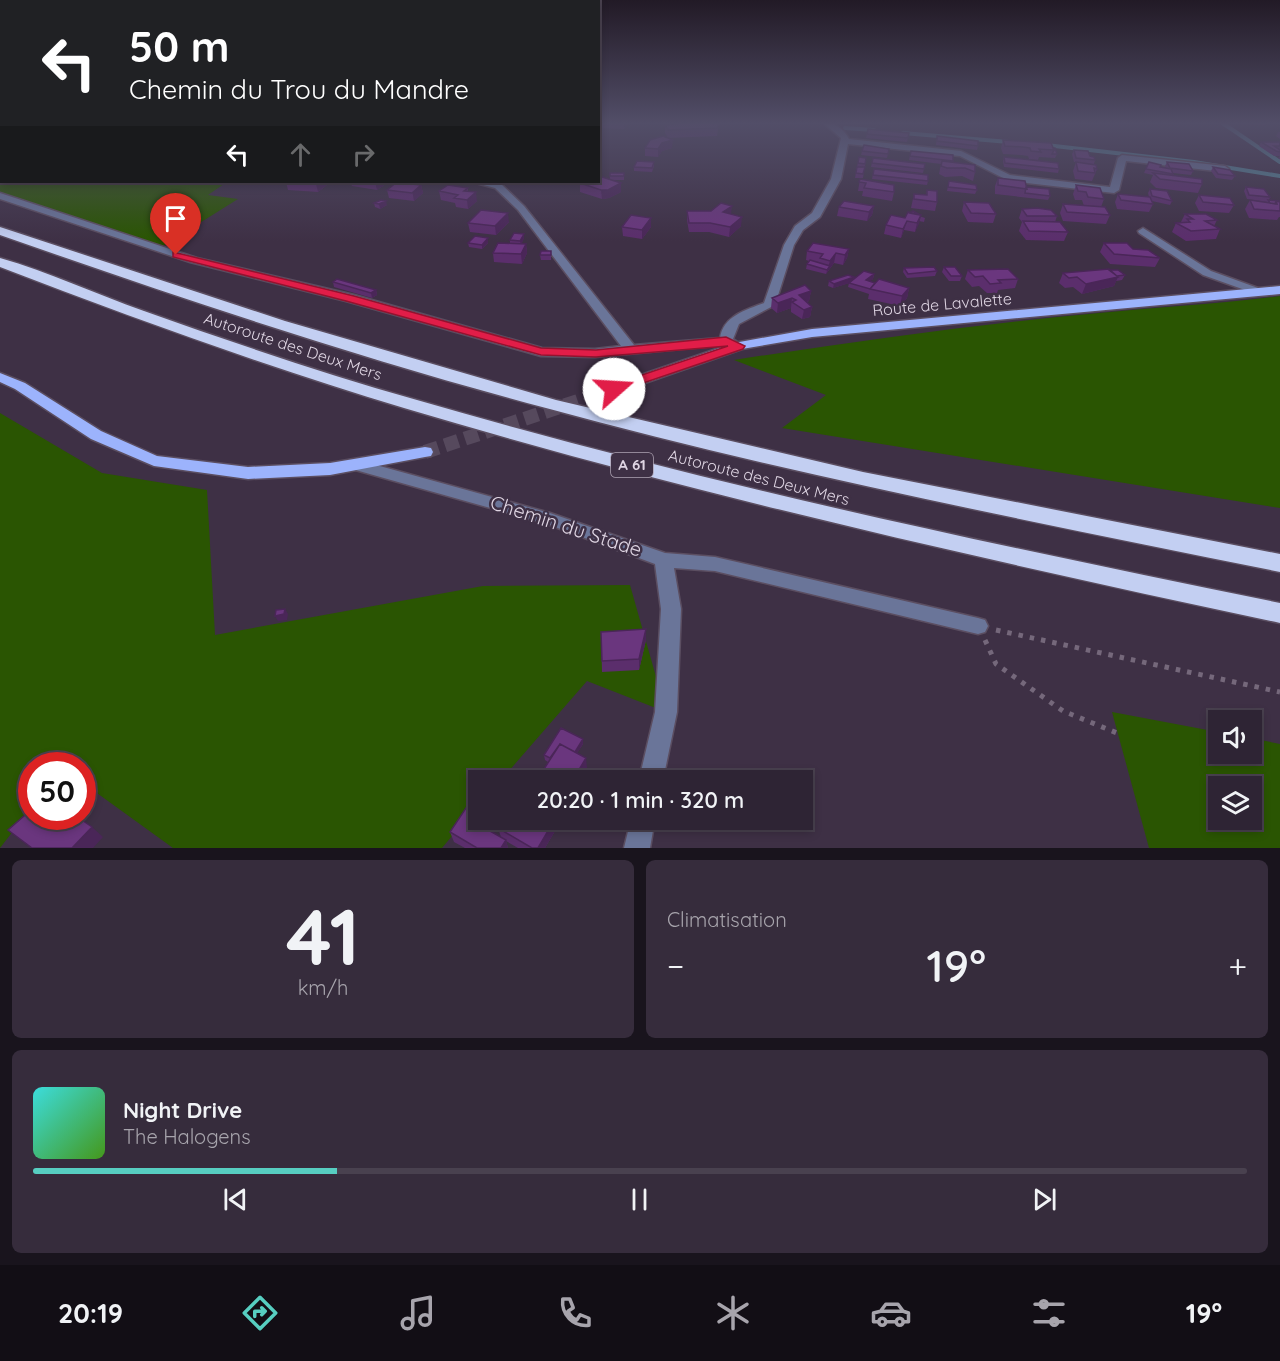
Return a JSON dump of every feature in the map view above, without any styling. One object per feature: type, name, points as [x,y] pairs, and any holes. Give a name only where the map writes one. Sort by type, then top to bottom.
[{"type":"highway","name":"Autoroute des Deux Mers","points":[[0,231],[271,323],[452,377],[598,415],[760,455],[985,505],[1280,563]]},
{"type":"highway","name":"Autoroute des Deux Mers","points":[[0,262],[230,346],[408,404],[559,446],[739,493],[985,551],[1280,613]]},
{"type":"main road","name":"Route de Lavalette","points":[[614,389],[733,344],[812,333],[1280,290]]},
{"type":"main road","points":[[0,377],[20,386],[96,435],[154,461],[248,473],[330,469],[425,452]]},
{"type":"street","points":[[0,196],[194,260],[350,298],[541,351],[596,353],[733,344],[726,332],[732,323],[769,305],[789,245],[799,228],[816,215],[836,179],[840,162]]},
{"type":"street","points":[[978,162],[997,175],[1009,178],[1114,190],[1121,162]]},
{"type":"street","points":[[1159,162],[1225,168]]},
{"type":"street","points":[[482,183],[498,186],[521,208],[630,349]]},
{"type":"street","points":[[1143,231],[1207,273],[1263,292]]},
{"type":"street","name":"Chemin du Stade","points":[[358,465],[501,503],[622,541],[663,560],[671,609],[666,712],[653,770]]},
{"type":"street","points":[[663,560],[715,564],[978,626]]},
{"type":"street","points":[[637,848],[641,830]]},
{"type":"path","points":[[978,626],[1280,692]]},
{"type":"path","points":[[978,626],[996,664],[1063,711],[1117,733]]},
{"type":"green space","points":[[0,183],[226,183],[208,195],[238,199],[163,246],[0,193]]},
{"type":"green space","points":[[1280,296],[1280,508],[782,428],[826,395],[734,360],[1008,322]]},
{"type":"green space","points":[[0,413],[102,473],[207,490],[215,635],[483,586],[630,585],[666,712],[587,681],[510,770],[468,770],[468,817],[442,848],[173,848],[96,792],[96,752],[18,752],[18,825],[0,848]]},
{"type":"green space","points":[[1112,712],[1208,730],[1208,764],[1262,764],[1262,740],[1280,744],[1280,848],[1149,848]]},
{"type":"building","points":[[637,162],[654,162],[652,168],[634,167]]},
{"type":"building","points":[[904,162],[925,164],[924,169],[872,163]]},
{"type":"building","points":[[942,162],[975,165],[975,172],[965,168],[941,166]]},
{"type":"building","points":[[1076,162],[1096,165],[1097,169],[1094,168],[1095,173],[1078,171]]},
{"type":"building","points":[[1149,162],[1171,169],[1173,174],[1146,169]]},
{"type":"building","points":[[1167,162],[1189,164],[1193,171],[1170,168]]},
{"type":"building","points":[[1005,163],[1058,163],[1059,169]]},
{"type":"building","points":[[857,167],[865,167],[863,174],[856,173]]},
{"type":"building","points":[[1213,167],[1230,170],[1235,176],[1218,174]]},
{"type":"building","points":[[874,169],[928,175],[928,181],[873,175]]},
{"type":"building","points":[[610,173],[624,173],[624,176],[610,176]]},
{"type":"building","points":[[1153,173],[1202,179],[1202,184],[1160,179]]},
{"type":"building","points":[[600,176],[621,183],[608,190],[580,183],[600,183]]},
{"type":"building","points":[[998,178],[1025,181],[1027,189],[998,185]]},
{"type":"building","points":[[860,179],[894,185],[894,192],[864,188],[866,183],[859,182]]},
{"type":"building","points":[[949,181],[976,185],[977,190],[948,187]]},
{"type":"building","points":[[396,183],[421,185],[412,193],[387,190]]},
{"type":"building","points":[[448,185],[468,188],[464,191],[476,192],[467,200],[454,198],[458,195],[439,191]]},
{"type":"building","points":[[1076,185],[1100,188],[1104,199],[1088,197],[1086,192],[1078,191]]},
{"type":"building","points":[[1026,187],[1049,189],[1050,196],[1025,193]]},
{"type":"building","points":[[1246,187],[1264,189],[1270,197],[1249,195]]},
{"type":"building","points":[[1150,189],[1167,191],[1172,201],[1152,196]]},
{"type":"building","points":[[927,190],[937,191],[937,202],[914,199],[914,194],[927,195]]},
{"type":"building","points":[[1118,194],[1150,197],[1153,204],[1121,200]]},
{"type":"building","points":[[1199,195],[1230,198],[1234,205],[1203,202]]},
{"type":"building","points":[[1250,200],[1277,204],[1276,201],[1280,202],[1280,211],[1254,209]]},
{"type":"building","points":[[1268,200],[1280,201],[1280,202],[1276,201],[1275,204]]},
{"type":"building","points":[[844,201],[874,206],[869,212],[839,207]]},
{"type":"building","points":[[964,202],[989,203],[996,214],[971,213]]},
{"type":"building","points":[[721,203],[732,206],[723,212],[742,217],[730,227],[710,223],[689,223],[687,211],[711,211]]},
{"type":"building","points":[[1063,204],[1105,207],[1110,215],[1067,212]]},
{"type":"building","points":[[1022,209],[1051,210],[1057,216],[1027,216]]},
{"type":"building","points":[[481,210],[508,213],[495,226],[468,223]]},
{"type":"building","points":[[908,212],[921,215],[917,223],[907,221],[903,229],[886,225],[891,215],[905,218]]},
{"type":"building","points":[[1185,214],[1206,214],[1217,220],[1205,221],[1220,229],[1191,231],[1176,223],[1190,222],[1187,219],[1193,219]]},
{"type":"building","points":[[631,215],[651,218],[642,230],[622,227]]},
{"type":"building","points":[[1023,221],[1060,222],[1068,232],[1029,231]]},
{"type":"building","points":[[514,233],[524,234],[520,241],[510,240]]},
{"type":"building","points":[[475,236],[488,238],[482,245],[468,243]]},
{"type":"building","points":[[498,243],[526,244],[521,254],[493,253]]},
{"type":"building","points":[[813,243],[849,249],[845,255],[836,253],[830,261],[820,258],[823,254],[807,251]]},
{"type":"building","points":[[1104,243],[1127,243],[1133,249],[1148,250],[1160,258],[1114,254]]},
{"type":"building","points":[[541,251],[551,251],[551,255],[540,255]]},
{"type":"building","points":[[810,260],[830,266],[827,270],[807,264]]},
{"type":"building","points":[[934,267],[937,271],[908,274],[904,268]]},
{"type":"building","points":[[944,267],[955,267],[962,276],[951,276]]},
{"type":"building","points":[[1008,269],[1018,279],[998,280],[1001,283],[990,284],[983,276],[975,277],[968,270]]},
{"type":"building","points":[[1109,269],[1118,277],[1086,284],[1077,277],[1069,278],[1063,273]]},
{"type":"building","points":[[1109,270],[1118,270],[1125,275],[1117,276]]},
{"type":"building","points":[[864,271],[874,274],[866,280],[875,283],[870,289],[849,283]]},
{"type":"building","points":[[848,275],[854,277],[834,284],[829,281]]},
{"type":"building","points":[[337,279],[376,290],[371,293],[333,282]]},
{"type":"building","points":[[879,279],[909,288],[902,296],[870,289]]},
{"type":"building","points":[[805,285],[811,291],[799,295],[812,307],[804,310],[792,302],[796,300],[792,298],[778,303],[772,298]]},
{"type":"building","points":[[285,609],[284,614],[275,616],[276,610]]},
{"type":"building","points":[[646,629],[639,659],[602,661],[601,632]]},
{"type":"building","points":[[561,728],[583,739],[575,752],[560,744],[550,758],[544,755]]},
{"type":"building","points":[[560,744],[586,758],[580,768],[584,770],[543,770]]},
{"type":"building","points":[[468,805],[468,830],[488,830],[506,840],[501,848],[477,848],[450,832]]},
{"type":"building","points":[[18,821],[18,830],[89,830],[72,848],[32,848],[8,830]]},
{"type":"building","points":[[501,830],[549,830],[538,848],[532,848]]},
{"type":"waterway","points":[[1190,162],[1280,176]]},
{"type":"tunnel","points":[[425,452],[614,389]]},
{"type":"route","points":[[176,255],[350,298],[541,351],[596,353],[726,341],[739,346],[614,389]]}]
